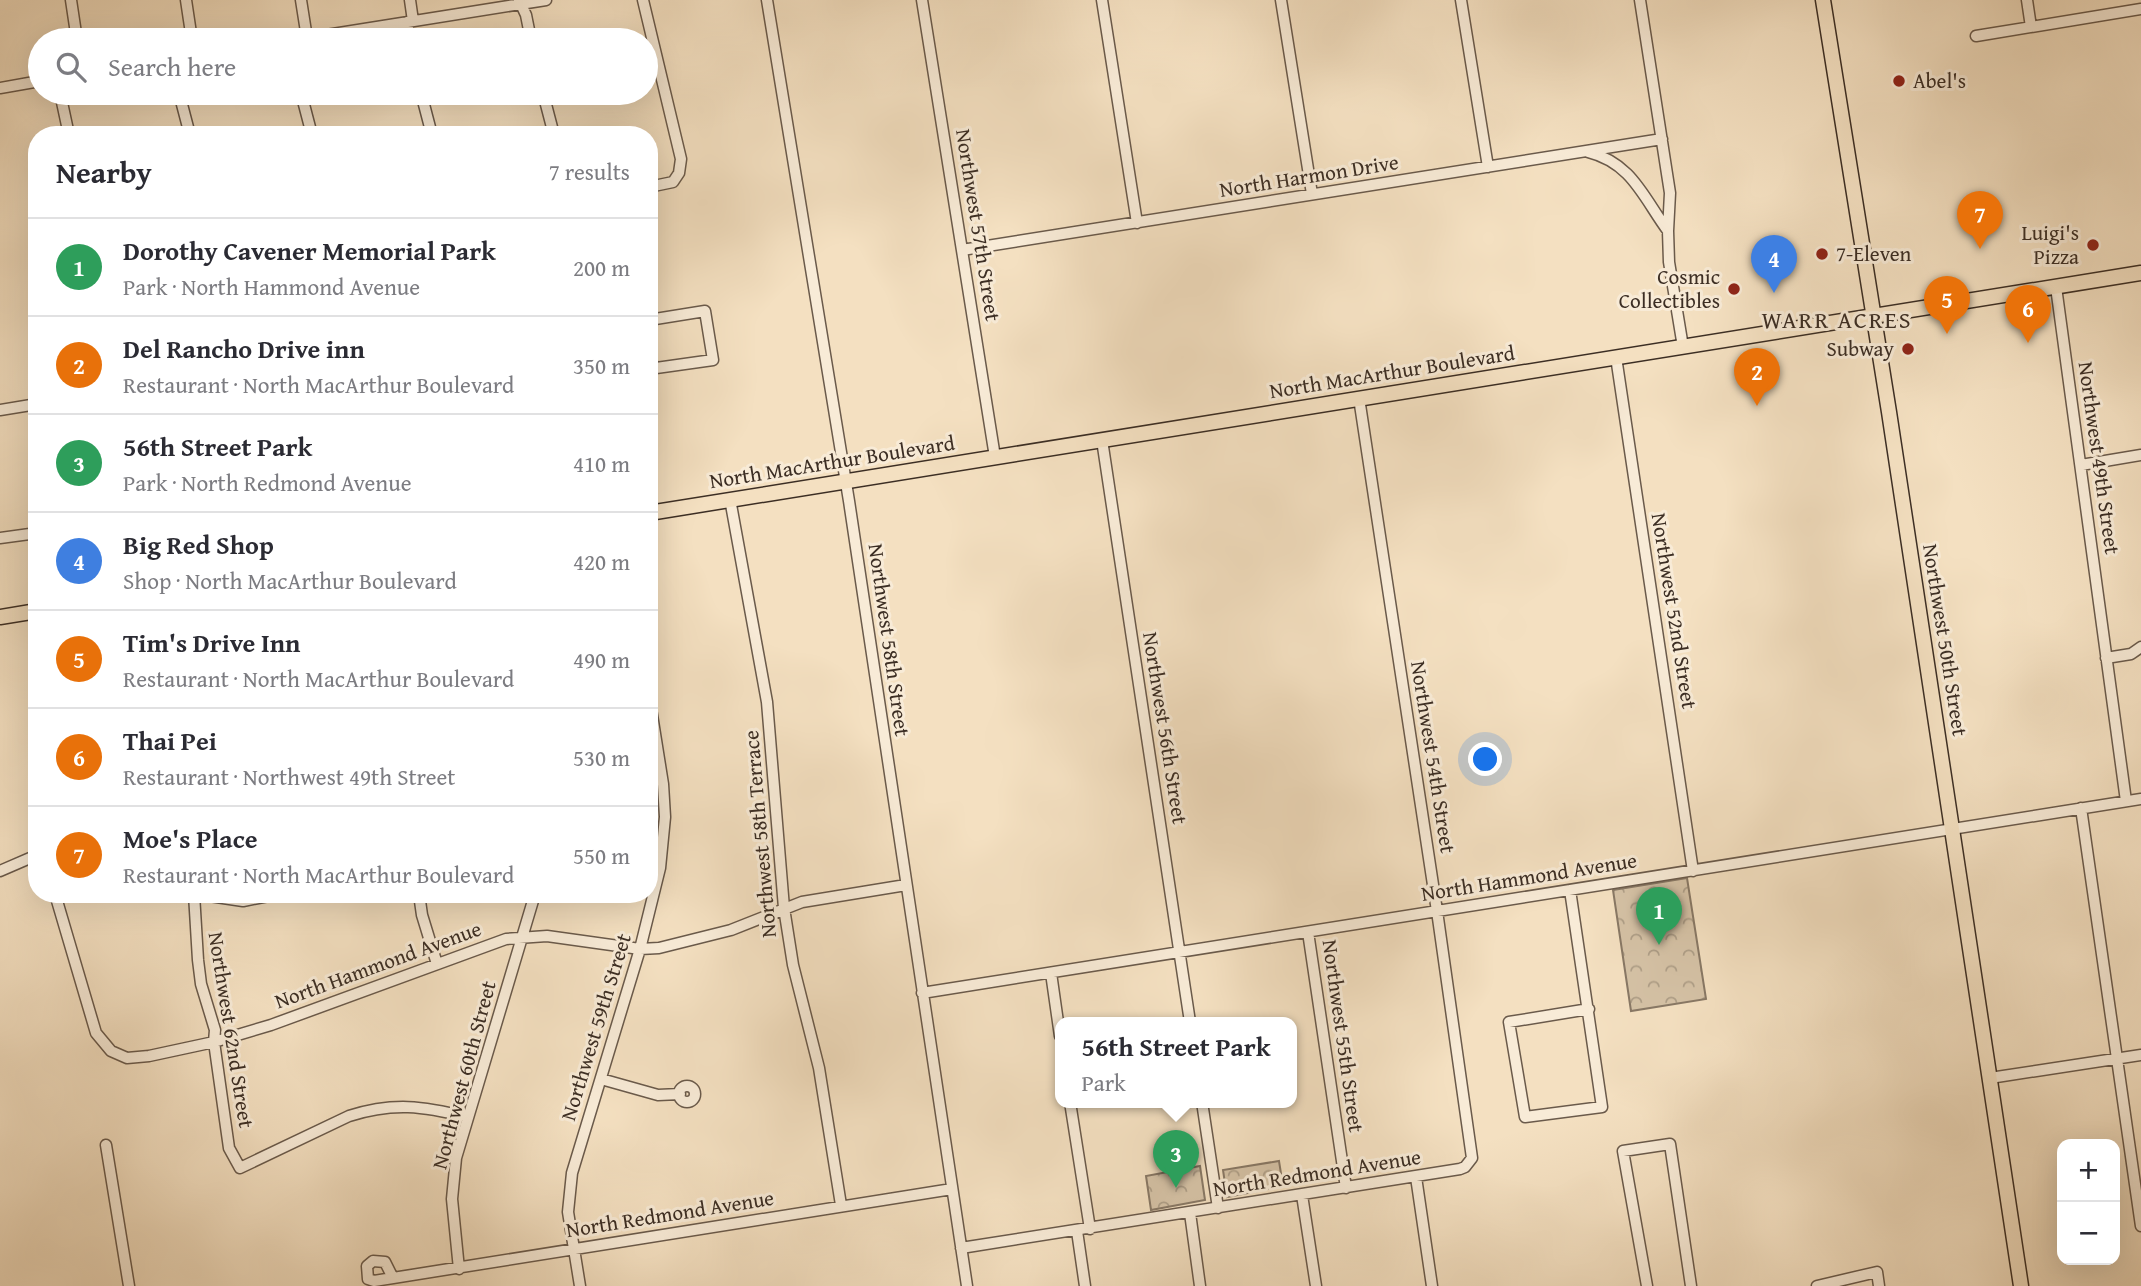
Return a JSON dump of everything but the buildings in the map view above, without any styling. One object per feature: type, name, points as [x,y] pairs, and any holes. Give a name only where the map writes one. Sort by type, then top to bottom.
[{"type":"main road","name":"Northwest 50th Street","points":[[1824,0],[2021,1286]]},
{"type":"main road","name":"North MacArthur Boulevard","points":[[658,511],[2141,273]]},
{"type":"main road","points":[[0,617],[28,612]]},
{"type":"street","points":[[71,0],[75,28]]},
{"type":"street","points":[[186,0],[190,28]]},
{"type":"street","points":[[300,0],[305,28]]},
{"type":"street","points":[[410,0],[410,28]]},
{"type":"street","points":[[368,28],[546,0]]},
{"type":"street","points":[[643,0],[650,28]]},
{"type":"street","name":"Northwest 58th Street","points":[[768,0],[845,481],[967,1286]]},
{"type":"street","name":"Northwest 57th Street","points":[[922,0],[995,457]]},
{"type":"street","points":[[1102,0],[1137,223]]},
{"type":"street","points":[[1281,0],[1312,194]]},
{"type":"street","points":[[1461,0],[1488,167]]},
{"type":"street","points":[[1640,0],[1670,193],[1669,262],[1683,346]]},
{"type":"street","points":[[2027,0],[2031,27]]},
{"type":"street","points":[[520,2],[529,28]]},
{"type":"street","points":[[1976,36],[2141,9]]},
{"type":"street","points":[[658,63],[681,159],[679,173],[673,182],[658,185]]},
{"type":"street","points":[[0,88],[28,83]]},
{"type":"street","points":[[63,105],[67,126]]},
{"type":"street","points":[[182,105],[188,126]]},
{"type":"street","points":[[305,105],[310,126]]},
{"type":"street","points":[[424,105],[430,126]]},
{"type":"street","points":[[546,105],[552,126]]},
{"type":"street","name":"North Harmon Drive","points":[[962,250],[1662,139]]},
{"type":"street","points":[[1584,151],[1604,156],[1628,173],[1668,231]]},
{"type":"street","name":"Northwest 49th Street","points":[[2056,287],[2126,801]]},
{"type":"street","points":[[658,319],[705,311],[713,360],[658,368]]},
{"type":"street","name":"Northwest 52nd Street","points":[[1616,357],[1693,870]]},
{"type":"street","name":"Northwest 54th Street","points":[[1359,398],[1472,1152],[1469,1163]]},
{"type":"street","points":[[0,410],[28,405]]},
{"type":"street","name":"Northwest 56th Street","points":[[1102,440],[1189,1017]]},
{"type":"street","points":[[2081,465],[2141,455]]},
{"type":"street","name":"Northwest 58th Terrace","points":[[730,499],[767,702],[784,908],[793,965],[819,1068],[841,1205]]},
{"type":"street","points":[[0,538],[28,534]]},
{"type":"street","points":[[2106,658],[2131,654],[2141,647]]},
{"type":"street","name":"Northwest 59th Street","points":[[658,751],[665,817],[658,876]]},
{"type":"street","name":"North Hammond Avenue","points":[[922,993],[2141,799]]},
{"type":"street","points":[[2081,808],[2141,1226]]},
{"type":"street","points":[[0,871],[28,859]]},
{"type":"street","name":"North Hammond Avenue","points":[[58,903],[96,1033],[118,1056],[136,1058],[214,1042],[271,1025],[487,945],[524,937],[572,938],[640,949],[659,948],[731,930],[784,908],[821,898],[906,885]]},
{"type":"street","points":[[1570,890],[1589,1009],[1602,1107],[1525,1117],[1509,1022],[1589,1009]]},
{"type":"street","name":"Northwest 62nd Street","points":[[195,903],[201,984],[215,1030],[214,1042],[229,1148],[240,1168],[365,1111],[419,1106],[467,1117]]},
{"type":"street","points":[[420,903],[437,964]]},
{"type":"street","name":"Northwest 60th Street","points":[[459,1269],[452,1199],[456,1158],[533,903]]},
{"type":"street","name":"Northwest 59th Street","points":[[580,1286],[568,1212],[572,1173],[651,903]]},
{"type":"street","name":"Northwest 55th Street","points":[[1308,932],[1346,1188]]},
{"type":"street","points":[[1051,973],[1057,1017]]},
{"type":"street","points":[[1990,1078],[2141,1055]]},
{"type":"street","points":[[601,1079],[658,1095],[680,1094]]},
{"type":"street","points":[[1071,1108],[1090,1229]]},
{"type":"street","points":[[1203,1108],[1218,1208]]},
{"type":"street","points":[[106,1144],[128,1286]]},
{"type":"street","points":[[1647,1286],[1623,1151],[1670,1144],[1691,1286]]},
{"type":"street","name":"North Redmond Avenue","points":[[961,1248],[1416,1177],[1460,1169],[1469,1163]]},
{"type":"street","points":[[1416,1177],[1432,1286]]},
{"type":"street","name":"North Redmond Avenue","points":[[393,1278],[952,1189]]},
{"type":"street","points":[[1302,1195],[1316,1286]]},
{"type":"street","points":[[1189,1213],[1200,1286]]},
{"type":"street","points":[[1077,1231],[1085,1286]]},
{"type":"street","points":[[1817,1286],[1877,1272],[1879,1286]]},
{"type":"green space","points":[[1687,878],[1706,999],[1631,1011],[1613,890]]},
{"type":"green space","points":[[1279,1161],[1283,1186],[1227,1197],[1223,1170]]},
{"type":"green space","points":[[1200,1166],[1205,1200],[1151,1210],[1146,1176]]},
{"type":"place","name":"Abel's","points":[[1899,81]]},
{"type":"place","name":"Luigi's Pizza","points":[[2093,245]]},
{"type":"place","name":"Moe's Place","points":[[1980,249]]},
{"type":"place","name":"7-Eleven","points":[[1822,254]]},
{"type":"place","name":"Cosmic Collectibles","points":[[1734,289]]},
{"type":"place","name":"Big Red Shop","points":[[1774,293]]},
{"type":"place","name":"Tim's Drive Inn","points":[[1947,334]]},
{"type":"place","name":"Thai Pei","points":[[2028,343]]},
{"type":"place","name":"Subway","points":[[1908,349]]},
{"type":"place","name":"Del Rancho Drive inn","points":[[1757,406]]},
{"type":"place","name":"Dorothy Cavener Memorial Park","points":[[1659,945]]},
{"type":"place","name":"56th Street Park","points":[[1176,1188]]},
{"type":"district","name":"WARR ACRES","points":[[1837,320]]}]
